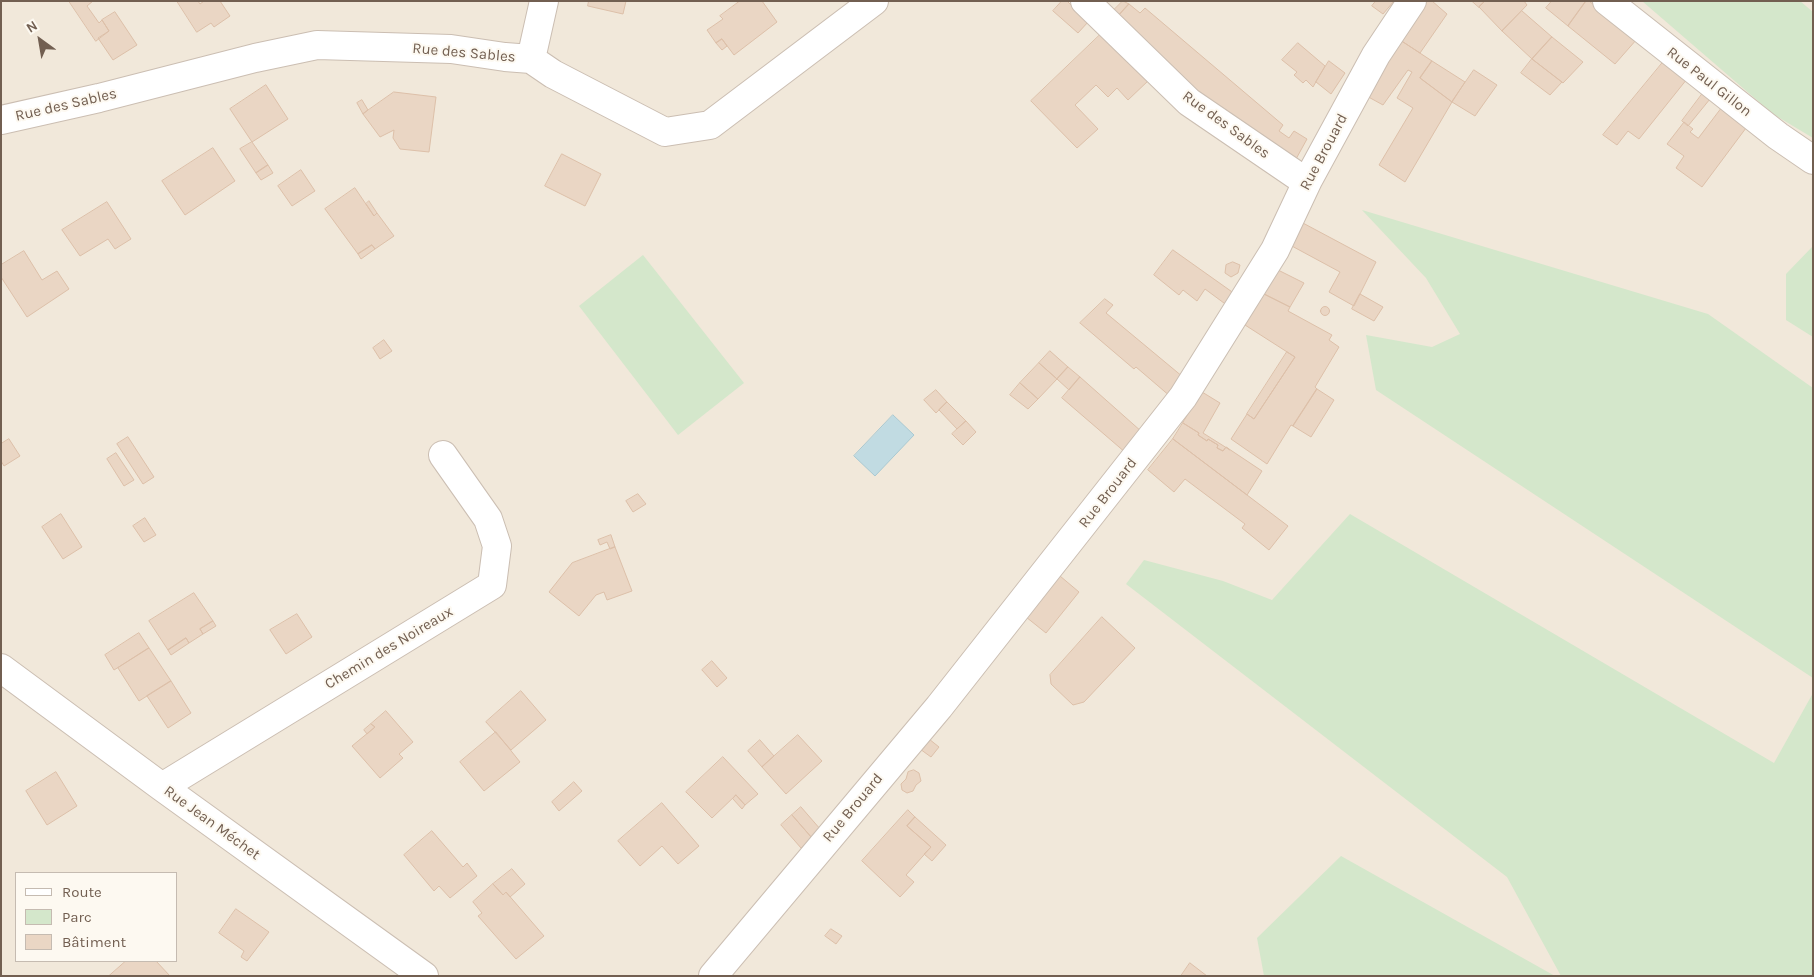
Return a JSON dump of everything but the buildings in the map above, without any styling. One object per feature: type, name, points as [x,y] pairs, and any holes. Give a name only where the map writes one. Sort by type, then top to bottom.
[{"type":"street","points":[[531,59],[544,1]]},
{"type":"street","name":"Rue des Sables","points":[[1,120],[317,45],[451,49],[531,59],[553,74],[664,132],[710,125],[874,1]]},
{"type":"street","name":"Rue des Sables","points":[[1085,1],[1189,102],[1296,175],[1308,180]]},
{"type":"street","name":"Rue Brouard","points":[[714,976],[939,707],[1183,397],[1275,250],[1308,180],[1376,55],[1412,1]]},
{"type":"street","name":"Rue Paul Gillon","points":[[1607,1],[1778,136],[1813,160]]},
{"type":"street","name":"Chemin des Noireaux","points":[[162,787],[492,584],[497,546],[488,519],[443,455]]},
{"type":"street","name":"Rue Jean Méchet","points":[[1,668],[424,976]]},
{"type":"street","name":"Rue Brouard","points":[[698,976],[741,942]]},
{"type":"shaded area","points":[[1,1],[1813,1],[1813,976],[1,976]]},
{"type":"green space","points":[[1642,1],[1800,1],[1813,12],[1813,138],[1773,114]]},
{"type":"green space","points":[[1362,210],[1708,314],[1813,388],[1813,678],[1376,390],[1366,335],[1432,347],[1460,334],[1426,278]]},
{"type":"green space","points":[[1813,246],[1813,337],[1786,320],[1786,274]]},
{"type":"green space","points":[[643,255],[744,383],[678,435],[579,306]]},
{"type":"green space","points":[[1350,514],[1774,763],[1813,693],[1813,976],[1561,976],[1507,877],[1126,584],[1144,560],[1223,581],[1272,600]]},
{"type":"green space","points":[[1341,856],[1555,976],[1264,976],[1257,938]]},
{"type":"water","points":[[893,415],[914,435],[875,476],[854,456]]}]
